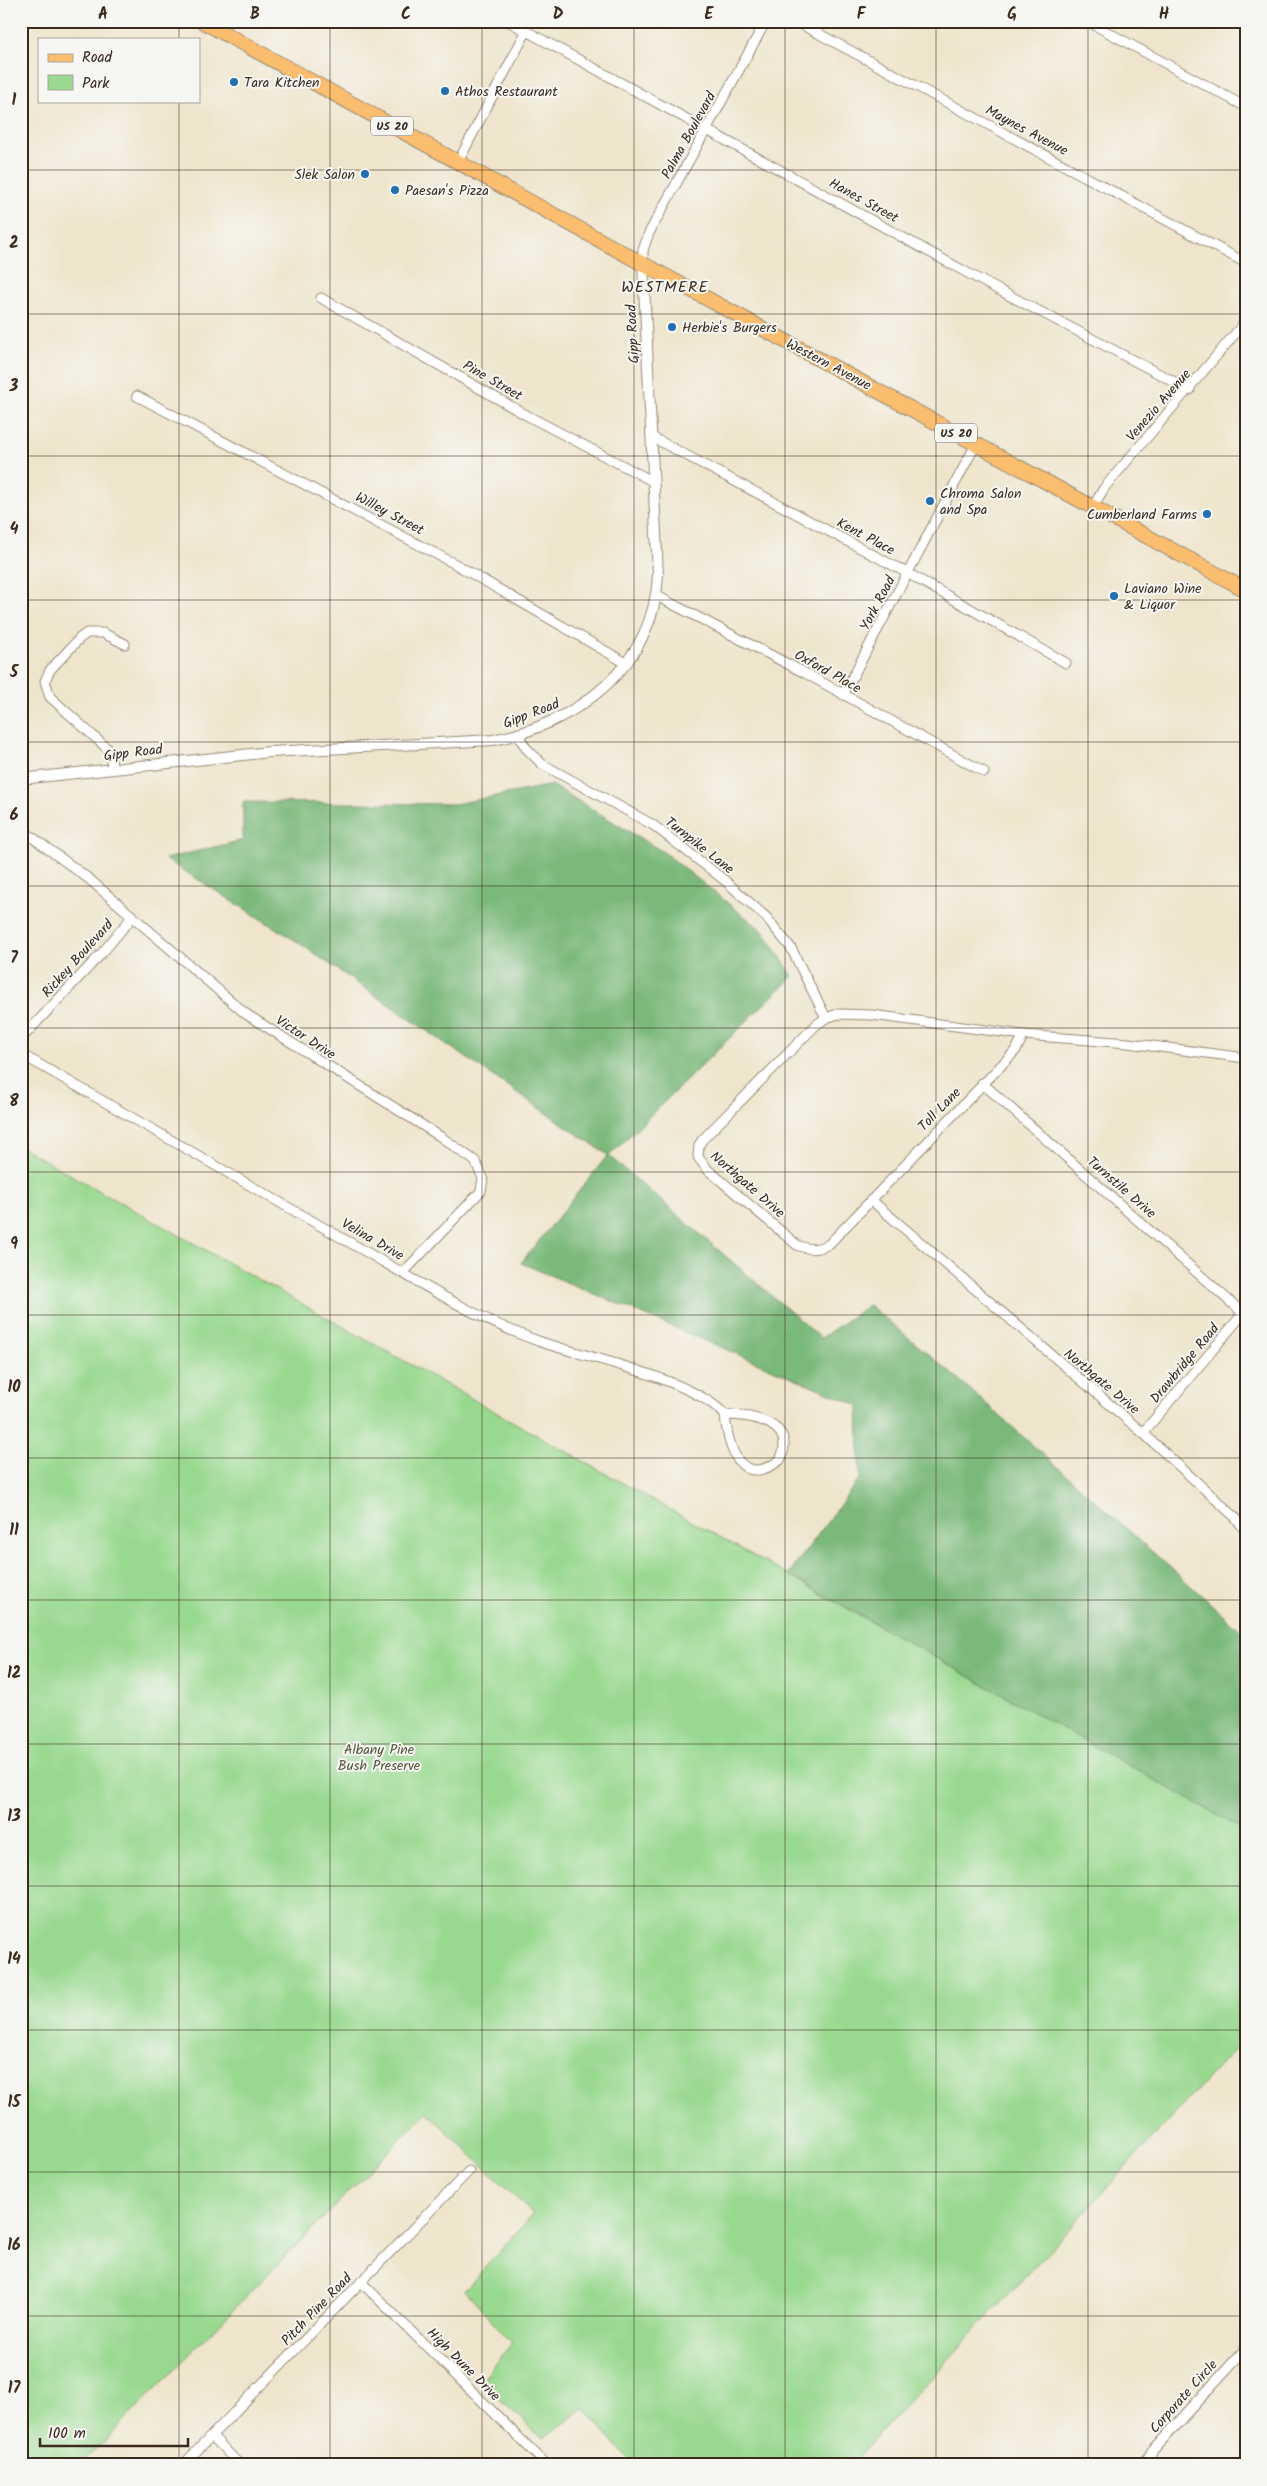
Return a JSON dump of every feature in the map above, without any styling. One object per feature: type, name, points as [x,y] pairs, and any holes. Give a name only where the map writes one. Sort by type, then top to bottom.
[{"type":"main road","name":"Western Avenue","points":[[202,21],[643,264],[1246,590]]},
{"type":"street","name":"Hanes Street","points":[[508,21],[995,288],[1190,390]]},
{"type":"street","name":"Palma Boulevard","points":[[643,264],[645,241],[766,21]]},
{"type":"street","name":"Maynes Avenue","points":[[795,21],[1246,263]]},
{"type":"street","points":[[1087,21],[1246,107]]},
{"type":"street","points":[[458,162],[526,32]]},
{"type":"street","name":"Gipp Road","points":[[21,779],[262,753],[457,743],[518,735],[558,719],[578,708],[606,687],[626,663],[646,630],[657,596],[654,482],[643,264]]},
{"type":"street","name":"Pine Street","points":[[321,298],[528,416],[654,482]]},
{"type":"street","name":"Venezio Avenue","points":[[1093,507],[1104,488],[1190,390],[1246,321]]},
{"type":"street","name":"Willey Street","points":[[137,396],[448,560],[626,663]]},
{"type":"street","name":"Kent Place","points":[[652,437],[908,574],[1066,662]]},
{"type":"street","name":"York Road","points":[[843,695],[976,444]]},
{"type":"street","name":"Oxford Place","points":[[657,596],[984,772]]},
{"type":"street","points":[[114,768],[109,750],[50,697],[45,681],[50,670],[80,638],[88,633],[103,633],[125,644]]},
{"type":"street","name":"Turnpike Lane","points":[[518,735],[526,748],[542,764],[653,825],[723,879],[766,917],[791,948],[826,1018]]},
{"type":"street","name":"Victor Drive","points":[[21,829],[133,916],[246,1014],[441,1136],[479,1167],[483,1178],[481,1191],[403,1272]]},
{"type":"street","name":"Rickey Boulevard","points":[[21,1039],[102,953],[133,916]]},
{"type":"street","points":[[826,1018],[838,1014],[872,1015],[1024,1035],[1128,1043],[1246,1058]]},
{"type":"street","name":"Northgate Drive","points":[[826,1018],[777,1062],[703,1139],[699,1145],[698,1156],[707,1169],[797,1245],[805,1249],[822,1248],[829,1244],[871,1200],[1143,1433],[1246,1531]]},
{"type":"street","name":"Toll Lane","points":[[871,1200],[1016,1050],[1024,1035]]},
{"type":"street","name":"Velina Drive","points":[[21,1054],[403,1272],[506,1328],[557,1347],[662,1380],[715,1404],[725,1415]]},
{"type":"street","name":"Turnstile Drive","points":[[982,1084],[1245,1311]]},
{"type":"street","name":"Drawbridge Road","points":[[1143,1433],[1245,1311]]},
{"type":"street","points":[[725,1415],[745,1415],[777,1429],[783,1435],[786,1444],[780,1460],[761,1470],[750,1470],[742,1466],[732,1450],[725,1415]]},
{"type":"street","name":"Pitch Pine Road","points":[[183,2465],[468,2171]]},
{"type":"street","name":"High Dune Drive","points":[[361,2282],[547,2465]]},
{"type":"street","name":"Corporate Circle","points":[[1143,2465],[1154,2449],[1246,2348]]},
{"type":"street","points":[[212,2436],[240,2465]]},
{"type":"green space","points":[[552,785],[665,853],[763,931],[793,976],[609,1156],[821,1338],[869,1305],[956,1377],[1246,1635],[1246,1824],[1242,1829],[788,1575],[860,1478],[858,1405],[521,1263],[608,1155],[296,941],[165,859],[243,840],[243,802],[455,804]]},
{"type":"green space","name":"Albany Pine Bush Preserve","points":[[21,1147],[1246,1831],[1246,2037],[851,2465],[634,2465],[584,2408],[543,2439],[481,2382],[512,2343],[465,2290],[533,2214],[427,2112],[81,2465],[21,2465]]},
{"type":"place","name":"Tara Kitchen","points":[[234,82]]},
{"type":"place","name":"Athos Restaurant","points":[[445,91]]},
{"type":"place","name":"Slek Salon","points":[[365,174]]},
{"type":"place","name":"Paesan's Pizza","points":[[395,190]]},
{"type":"place","name":"Herbie's Burgers","points":[[672,327]]},
{"type":"place","name":"Chroma Salon and Spa","points":[[930,501]]},
{"type":"place","name":"Cumberland Farms","points":[[1207,514]]},
{"type":"place","name":"Laviano Wine & Liquor","points":[[1114,596]]},
{"type":"district","name":"WESTMERE","points":[[665,286]]}]
